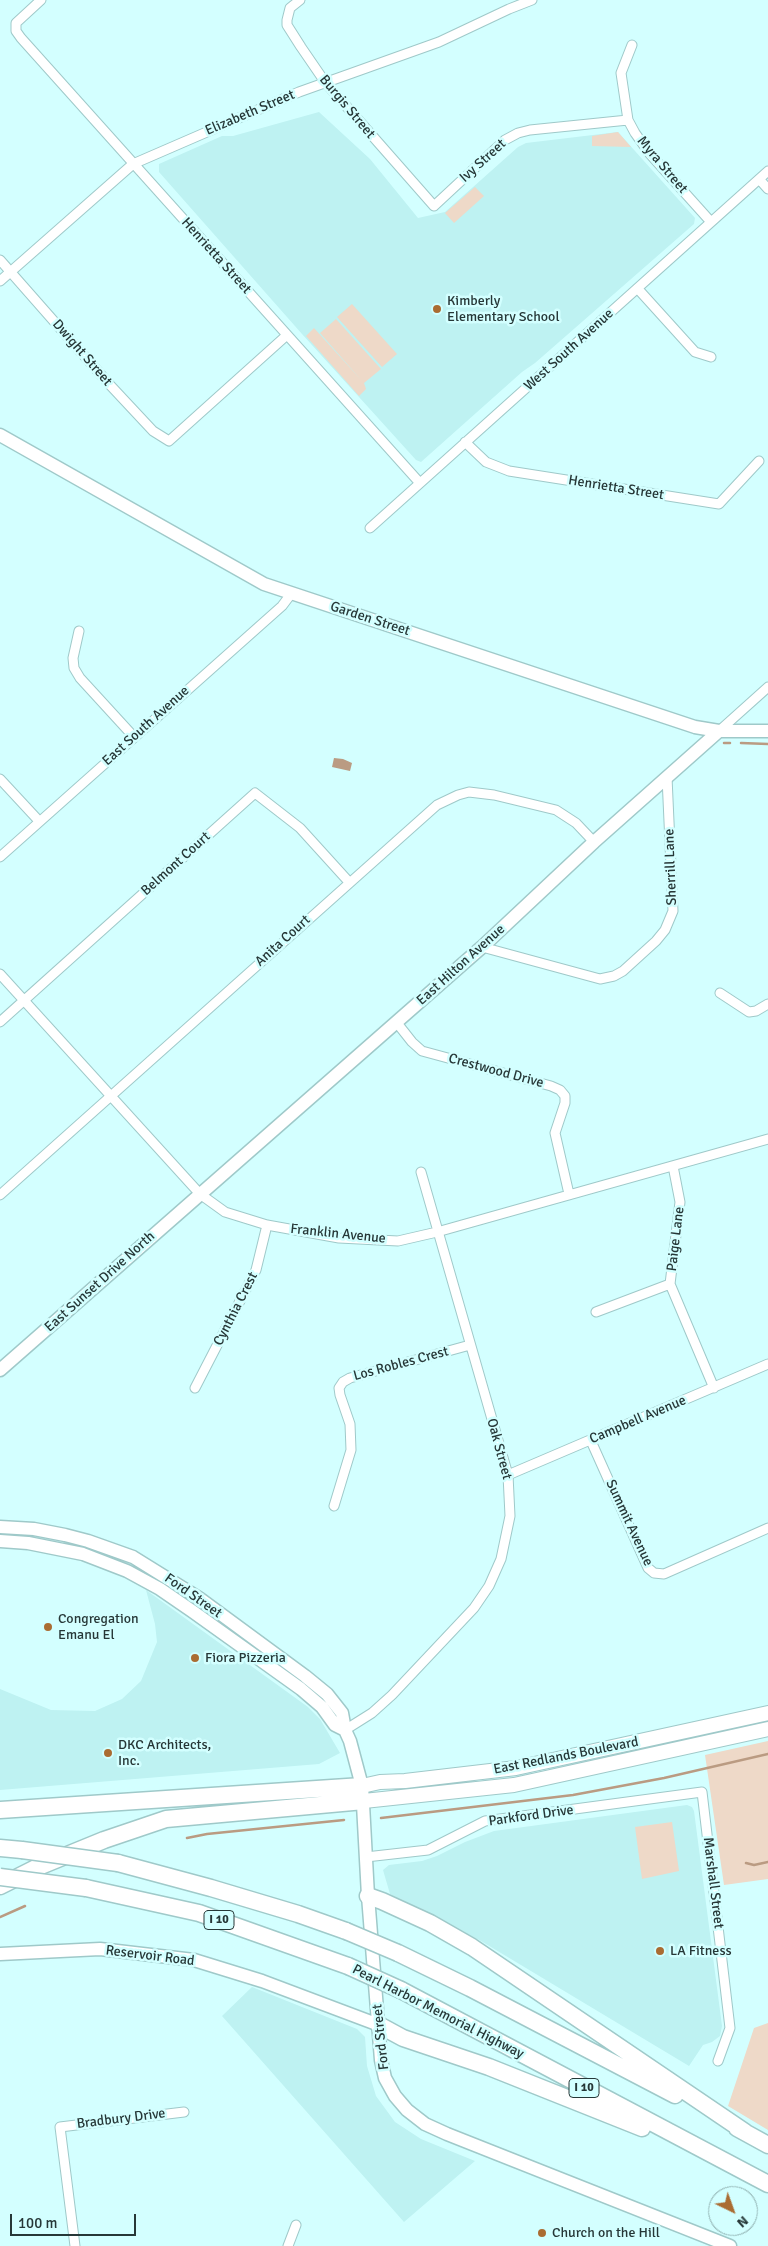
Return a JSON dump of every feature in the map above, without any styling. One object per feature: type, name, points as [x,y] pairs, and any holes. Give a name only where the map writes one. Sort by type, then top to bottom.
[{"type":"highway","points":[[0,1810],[363,1793]]},
{"type":"highway","points":[[0,1886],[38,1867],[104,1840],[166,1819],[363,1793]]},
{"type":"highway","name":"I 10","points":[[0,1848],[118,1863],[298,1914],[346,1932],[398,1953],[470,1988],[768,2144]]},
{"type":"highway","name":"Pearl Harbor Memorial Highway","points":[[0,1877],[86,1888],[199,1913],[348,1966],[401,1990],[768,2184]]},
{"type":"highway","points":[[368,1896],[430,1923],[472,1947],[746,2132]]},
{"type":"highway","points":[[379,2025],[403,2038],[489,2067],[728,2164]]},
{"type":"main road","name":"East Redlands Boulevard","points":[[363,1793],[380,1782],[405,1781],[516,1768],[768,1713]]},
{"type":"main road","name":"East Redlands Boulevard","points":[[363,1793],[514,1785],[768,1729]]},
{"type":"street","name":"Henrietta Street","points":[[41,0],[18,19],[15,27],[21,38],[419,482]]},
{"type":"street","name":"Burgis Street","points":[[300,0],[290,8],[287,15],[288,25],[325,82],[434,206]]},
{"type":"street","name":"Elizabeth Street","points":[[0,281],[133,164],[325,82],[439,42],[532,0]]},
{"type":"street","name":"Myra Street","points":[[632,45],[621,73],[628,120],[650,154],[711,222]]},
{"type":"street","name":"Ivy Street","points":[[434,206],[505,140],[518,133],[530,130],[628,120]]},
{"type":"street","name":"West South Avenue","points":[[370,528],[419,482],[768,172]]},
{"type":"street","points":[[759,179],[768,189]]},
{"type":"street","name":"Dwight Street","points":[[0,260],[110,385],[154,430],[169,440],[287,335]]},
{"type":"street","points":[[638,288],[695,352],[711,357]]},
{"type":"street","name":"Garden Street","points":[[0,434],[251,577],[291,594],[695,727],[719,731],[768,731]]},
{"type":"street","name":"Henrietta Street","points":[[465,442],[486,462],[509,471],[719,504],[759,461]]},
{"type":"street","name":"East South Avenue","points":[[0,857],[282,606],[291,594]]},
{"type":"street","points":[[80,632],[74,658],[74,668],[80,678],[134,737]]},
{"type":"street","points":[[719,731],[768,687]]},
{"type":"street","name":"East Hilton Avenue","points":[[200,1194],[397,1023],[482,947],[594,842],[719,731]]},
{"type":"street","name":"Sherrill Lane","points":[[482,947],[600,979],[614,976],[623,971],[656,941],[665,930],[672,912],[667,777]]},
{"type":"street","points":[[0,779],[39,821]]},
{"type":"street","name":"Anita Court","points":[[0,1195],[437,805],[469,792],[483,793],[556,810],[576,823],[594,842]]},
{"type":"street","name":"Belmont Court","points":[[0,1022],[255,793],[300,828],[349,882]]},
{"type":"street","name":"Franklin Avenue","points":[[0,974],[200,1194],[225,1212],[267,1225],[339,1238],[398,1241],[437,1232],[768,1139]]},
{"type":"street","points":[[720,993],[749,1012],[756,1011],[768,1004]]},
{"type":"street","name":"Crestwood Drive","points":[[397,1023],[422,1051],[560,1090],[565,1096],[565,1103],[555,1133],[569,1194]]},
{"type":"street","name":"Paige Lane","points":[[673,1166],[680,1202],[670,1284],[714,1388]]},
{"type":"street","name":"Oak Street","points":[[345,1730],[372,1713],[392,1695],[474,1608],[489,1586],[501,1559],[510,1516],[508,1475],[421,1172]]},
{"type":"street","name":"East Sunset Drive North","points":[[0,1370],[200,1194]]},
{"type":"street","name":"Cynthia Crest","points":[[195,1388],[256,1270],[267,1225]]},
{"type":"street","name":"Paige Lane","points":[[596,1312],[670,1284]]},
{"type":"street","name":"Los Robles Crest","points":[[334,1506],[351,1450],[350,1424],[339,1388],[343,1382],[350,1378],[470,1345]]},
{"type":"street","name":"Campbell Avenue","points":[[508,1475],[768,1364]]},
{"type":"street","name":"Summit Avenue","points":[[591,1441],[648,1568],[654,1573],[664,1574],[768,1528]]},
{"type":"street","name":"Ford Street","points":[[0,1527],[34,1529],[65,1535],[133,1557],[199,1598],[327,1694],[342,1713],[363,1793],[368,1896],[381,2060],[385,2078],[394,2096],[407,2110],[425,2124],[730,2246]]},
{"type":"street","name":"Ford Street","points":[[0,1540],[28,1543],[83,1554],[127,1571],[160,1589],[301,1689],[322,1707],[335,1725],[345,1730]]},
{"type":"street","points":[[192,1610],[201,1609],[226,1628],[236,1627]]},
{"type":"street","name":"Parkford Drive","points":[[366,1857],[428,1850],[485,1821],[702,1792]]},
{"type":"street","name":"Marshall Street","points":[[702,1792],[730,2028],[718,2061]]},
{"type":"street","name":"Reservoir Road","points":[[0,1954],[100,1949],[194,1960],[262,1981],[379,2025]]},
{"type":"street","name":"Bradbury Drive","points":[[75,2246],[60,2126],[184,2112]]},
{"type":"street","points":[[288,2246],[296,2225]]},
{"type":"shaded area","name":"Kimberly Elementary School","points":[[319,112],[370,159],[418,218],[445,212],[518,147],[526,143],[618,132],[695,218],[694,224],[421,462],[416,460],[302,334],[159,172],[159,164],[222,136],[233,136]]},
{"type":"shaded area","points":[[618,132],[631,147],[592,146],[592,136]]},
{"type":"shaded area","points":[[475,187],[484,196],[454,223],[445,213]]},
{"type":"shaded area","points":[[352,304],[397,354],[382,367],[337,317]]},
{"type":"shaded area","points":[[336,319],[381,369],[364,383],[366,389],[359,396],[306,336],[314,328],[362,381],[320,333]]},
{"type":"shaded area","points":[[334,758],[352,763],[350,771],[332,767]]},
{"type":"shaded area","points":[[146,1590],[308,1707],[320,1719],[340,1753],[319,1764],[0,1790],[0,1689],[51,1710],[95,1711],[122,1699],[141,1681],[157,1642],[155,1624]]},
{"type":"shaded area","points":[[768,1741],[768,1879],[724,1885],[705,1755]]},
{"type":"shaded area","points":[[687,1805],[692,1807],[694,1811],[722,2026],[720,2036],[712,2042],[703,2045],[689,2066],[481,1941],[390,1894],[383,1870],[389,1865],[422,1861],[437,1856],[465,1842],[494,1831]]},
{"type":"shaded area","points":[[672,1822],[679,1871],[642,1879],[635,1827]]},
{"type":"shaded area","points":[[252,1987],[357,2029],[365,2037],[367,2066],[376,2096],[395,2122],[421,2139],[475,2161],[404,2222],[222,2016]]},
{"type":"shaded area","points":[[768,2023],[768,2130],[728,2106],[754,2028]]},
{"type":"waterway","points":[[724,743],[730,743]]},
{"type":"waterway","points":[[741,743],[768,744]]},
{"type":"waterway","points":[[381,1818],[573,1795],[664,1778],[768,1754]]},
{"type":"waterway","points":[[187,1838],[207,1834],[344,1820]]},
{"type":"waterway","points":[[746,1863],[754,1865],[768,1862]]},
{"type":"waterway","points":[[0,1917],[25,1906]]},
{"type":"place","name":"Kimberly Elementary School","points":[[437,309]]},
{"type":"place","name":"Congregation Emanu El","points":[[48,1627]]},
{"type":"place","name":"Fiora Pizzeria","points":[[195,1658]]},
{"type":"place","name":"DKC Architects, Inc.","points":[[108,1753]]},
{"type":"place","name":"LA Fitness","points":[[660,1951]]},
{"type":"place","name":"Church on the Hill","points":[[542,2233]]}]
